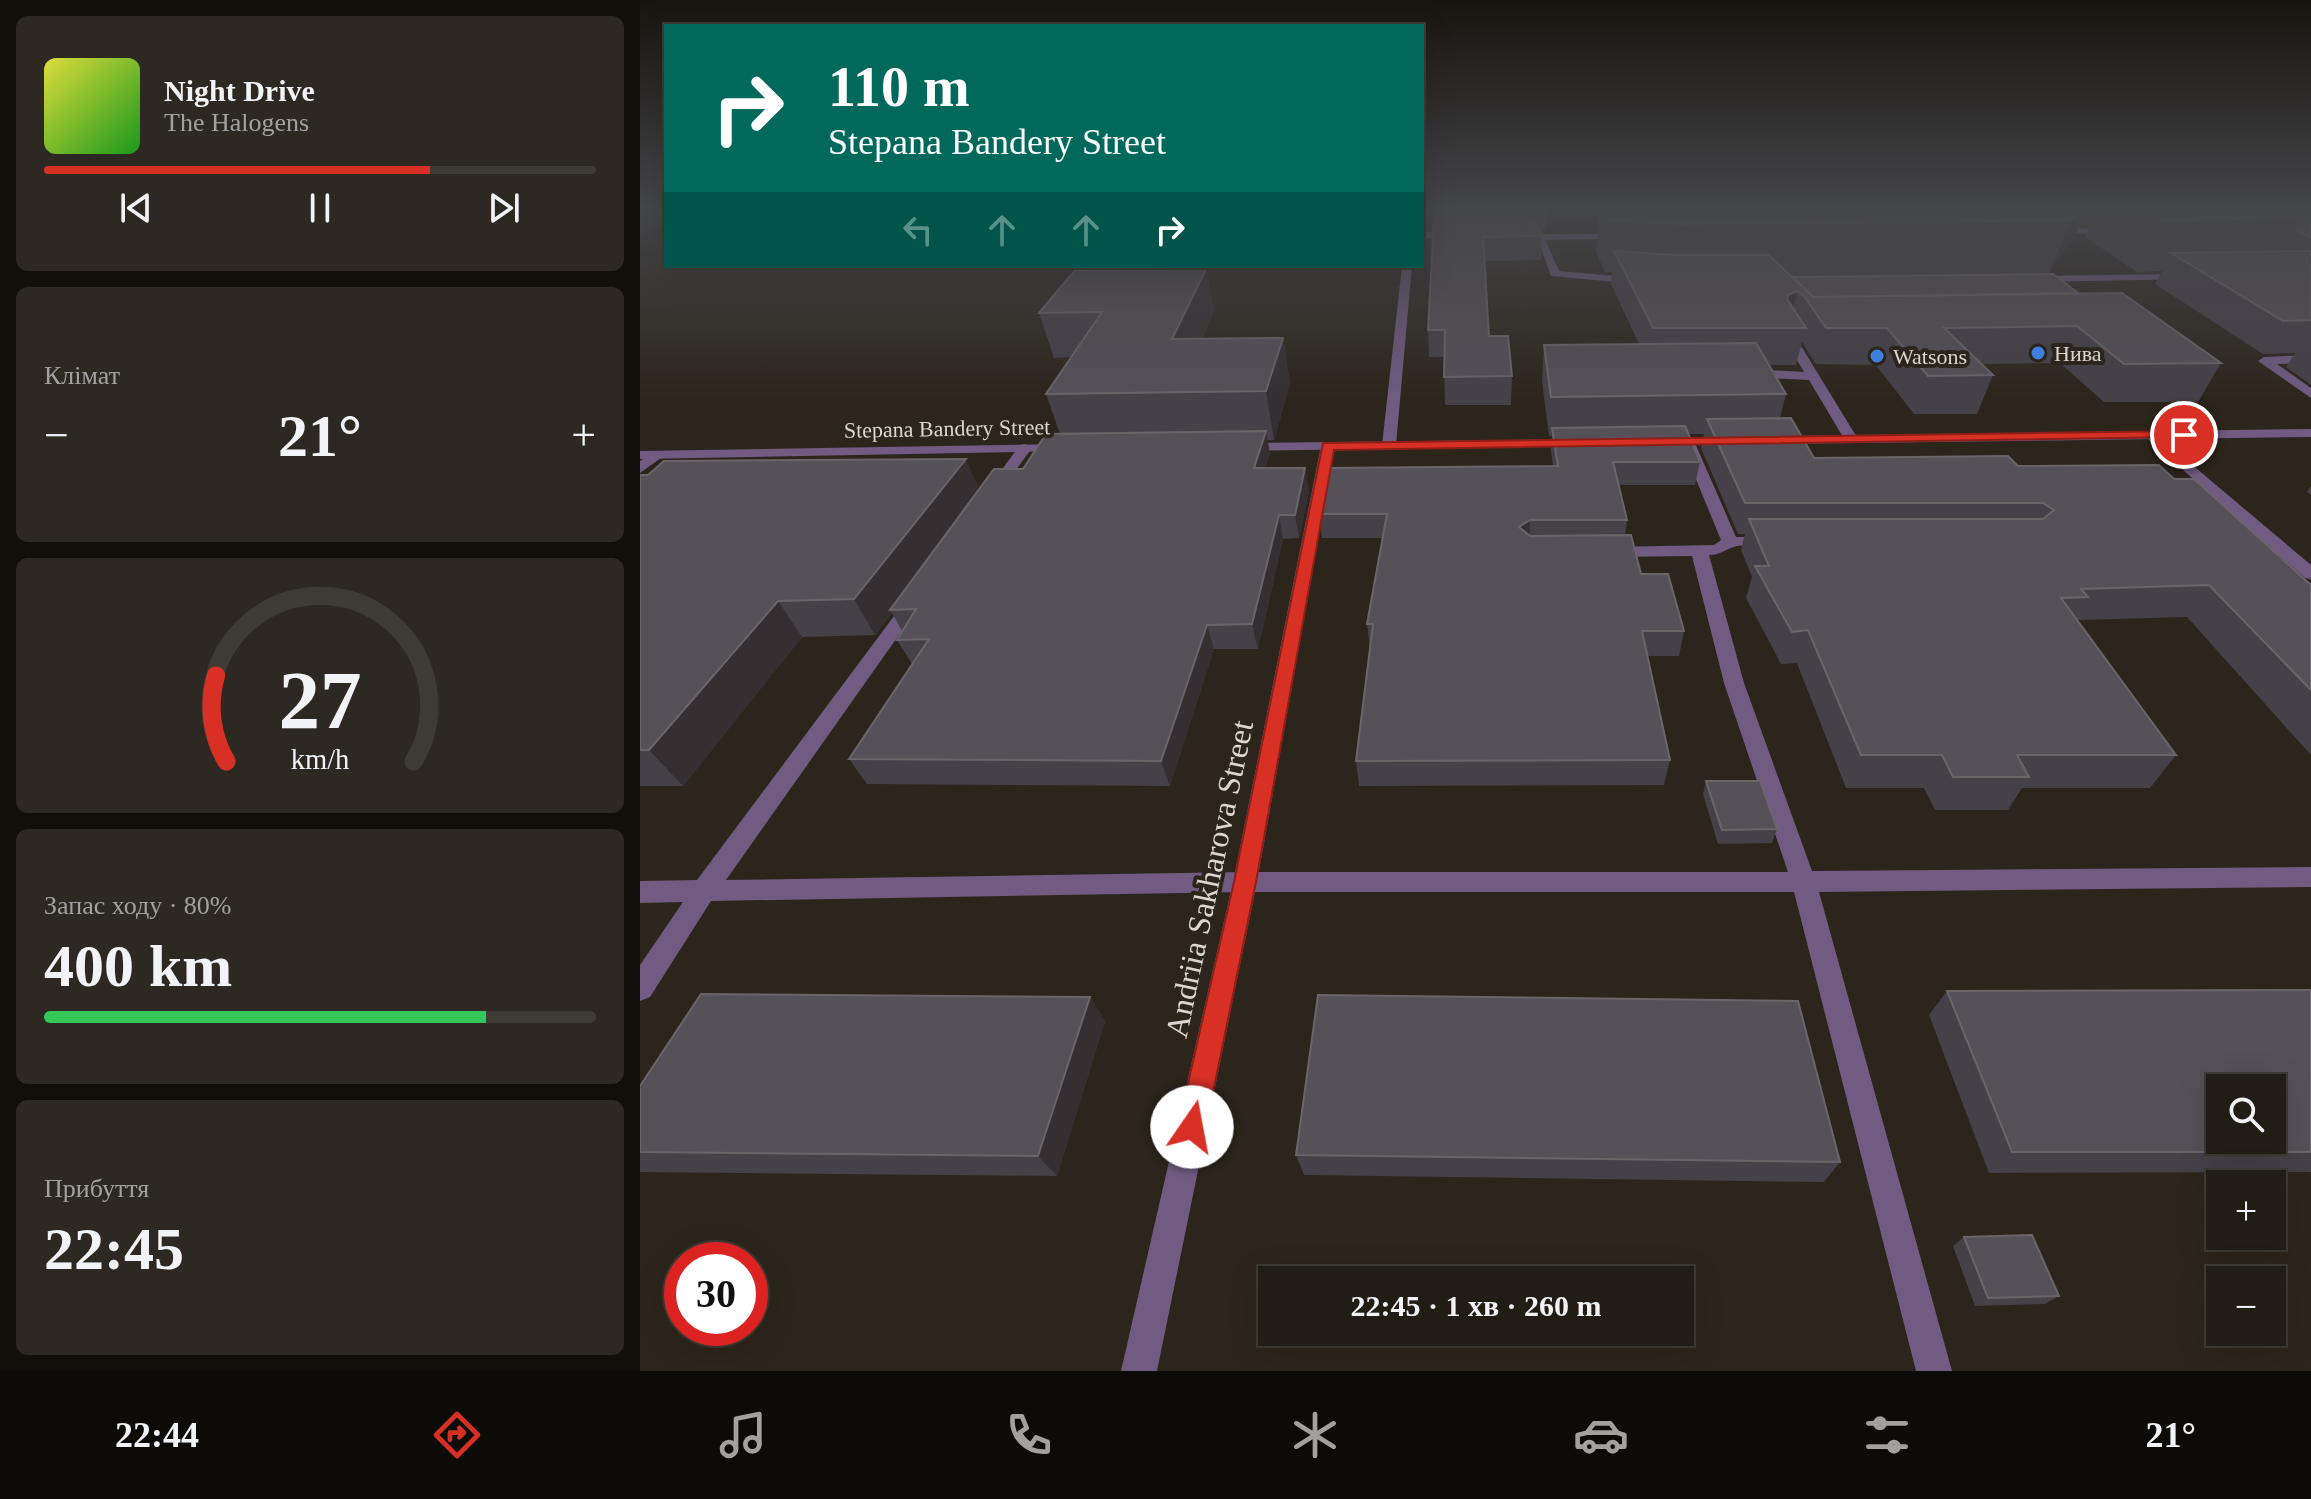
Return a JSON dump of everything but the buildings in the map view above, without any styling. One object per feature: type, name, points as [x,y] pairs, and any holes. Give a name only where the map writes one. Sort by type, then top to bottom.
[{"type":"street","points":[[1389,445],[1406,272]]},
{"type":"street","points":[[1554,272],[1655,282]]},
{"type":"street","points":[[2014,280],[2203,277]]},
{"type":"street","points":[[1787,333],[1851,439]]},
{"type":"street","points":[[2311,359],[2264,361],[2311,394]]},
{"type":"street","points":[[1740,373],[1812,376]]},
{"type":"street","points":[[1762,440],[2311,433]]},
{"type":"street","points":[[2152,435],[2311,574]]},
{"type":"street","points":[[1687,441],[1730,542]]},
{"type":"street","points":[[1232,447],[1593,443]]},
{"type":"street","name":"Andriia Sakharova Street","points":[[1139,1371],[1245,882],[1328,446]]},
{"type":"street","points":[[979,512],[1025,448]]},
{"type":"street","name":"Stepana Bandery Street","points":[[648,455],[1072,448]]},
{"type":"street","points":[[640,468],[648,455]]},
{"type":"street","points":[[1591,552],[1699,551],[1718,550],[1730,542],[1791,542]]},
{"type":"street","points":[[1699,551],[1734,683],[1804,882],[1934,1371]]},
{"type":"street","points":[[640,988],[703,892],[923,588]]},
{"type":"street","points":[[640,892],[1245,882],[1804,882],[2311,877]]},
{"type":"place","name":"Нива","points":[[2038,353]]},
{"type":"place","name":"Watsons","points":[[1877,356]]},
{"type":"route","points":[[1192,1127],[1245,882],[1328,446],[2184,435]]}]
